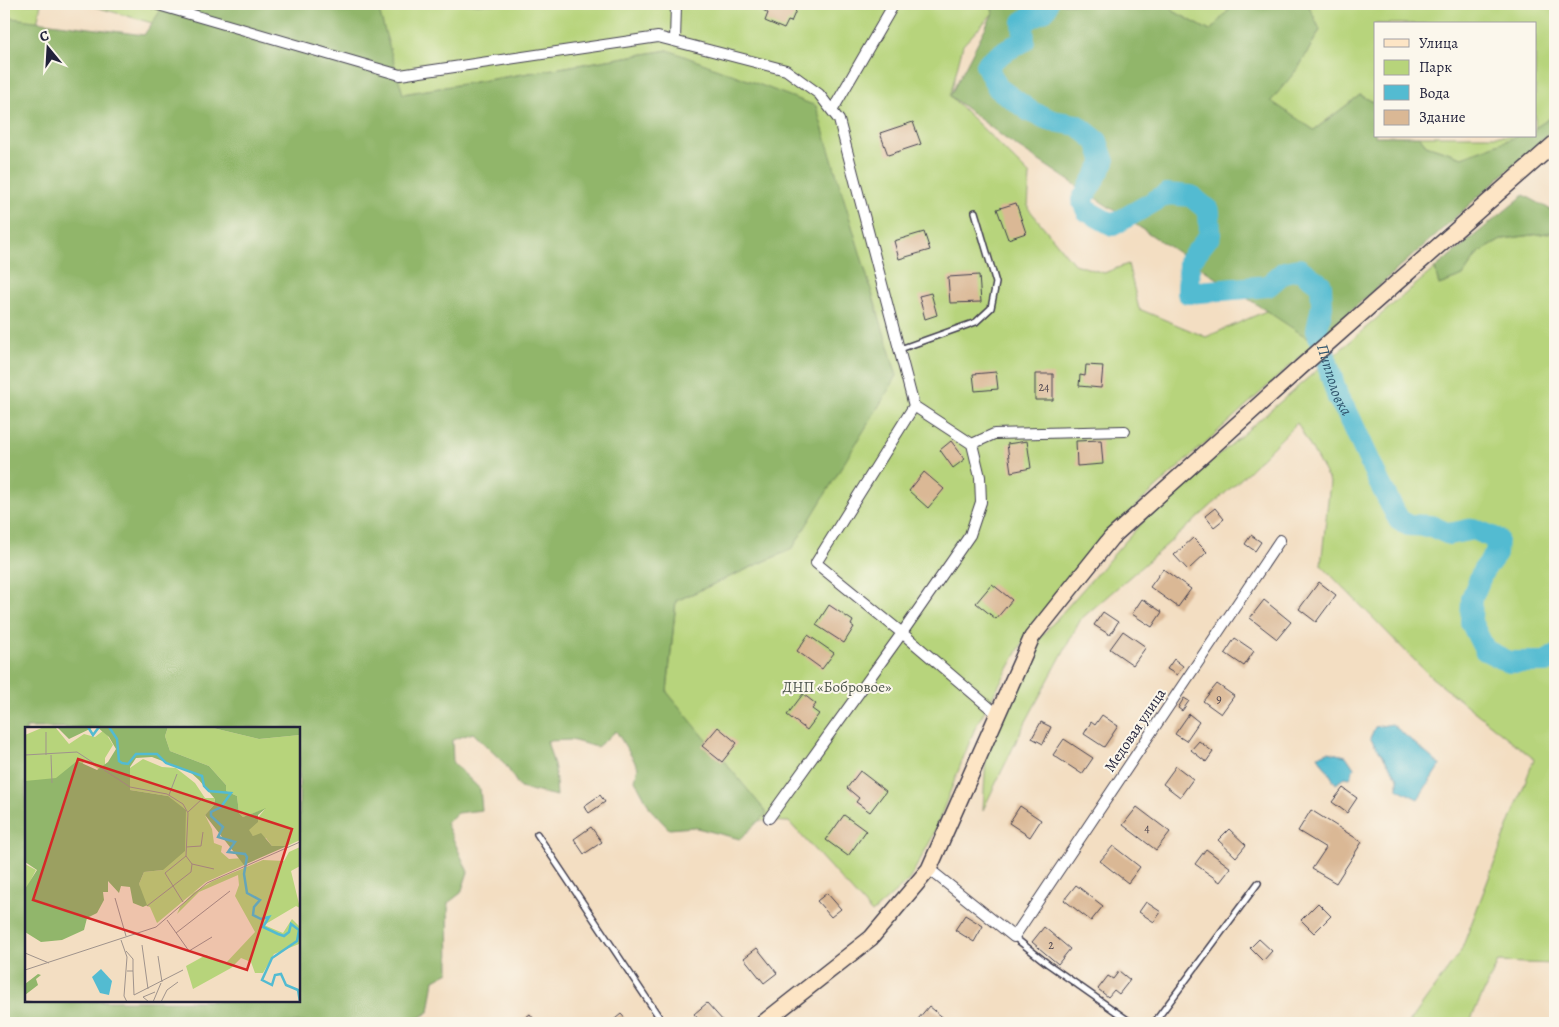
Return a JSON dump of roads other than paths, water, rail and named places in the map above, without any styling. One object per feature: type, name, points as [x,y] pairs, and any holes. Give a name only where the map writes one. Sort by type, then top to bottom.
[{"type":"main road","points":[[763,1023],[871,938],[929,869],[1032,637],[1111,538],[1555,143]]},
{"type":"street","points":[[155,4],[400,75],[658,37],[786,70],[819,94],[839,120],[914,406],[972,444],[980,477],[981,502],[970,535],[769,818]]},
{"type":"street","points":[[676,4],[676,41]]},
{"type":"street","points":[[832,111],[894,4]]},
{"type":"street","points":[[914,406],[816,563],[997,714]]},
{"type":"street","points":[[972,444],[994,434],[1126,432]]},
{"type":"street","name":"Медовая улица","points":[[1014,937],[1280,540]]},
{"type":"street","points":[[929,869],[1014,937]]},
{"type":"lane","points":[[900,349],[976,322],[990,308],[996,283],[976,212]]},
{"type":"lane","points":[[536,834],[663,1023]]},
{"type":"lane","points":[[1154,1023],[1258,883]]},
{"type":"lane","points":[[1014,937],[1048,964],[1132,1023]]},
{"type":"water","points":[[1392,724],[1440,765],[1418,799],[1398,789],[1398,778],[1370,738],[1375,727]]},
{"type":"water","points":[[1328,752],[1346,756],[1354,768],[1350,778],[1345,777],[1336,784],[1318,756]]},
{"type":"waterway","name":"Пипполовка","points":[[1047,4],[1045,10],[1023,22],[1024,41],[1005,51],[986,65],[998,88],[1031,112],[1053,121],[1077,125],[1097,141],[1104,162],[1082,200],[1087,211],[1113,225],[1167,194],[1191,196],[1209,211],[1210,235],[1189,262],[1188,293],[1268,286],[1284,272],[1299,269],[1321,285],[1322,306],[1317,330],[1338,398],[1349,416],[1379,482],[1399,520],[1408,525],[1431,526],[1449,534],[1473,529],[1497,539],[1496,554],[1483,571],[1472,598],[1471,622],[1485,650],[1509,662],[1546,662],[1555,656]]},
{"type":"park label","name":"ДНП «Бобровое»","points":[[837,687]]}]
